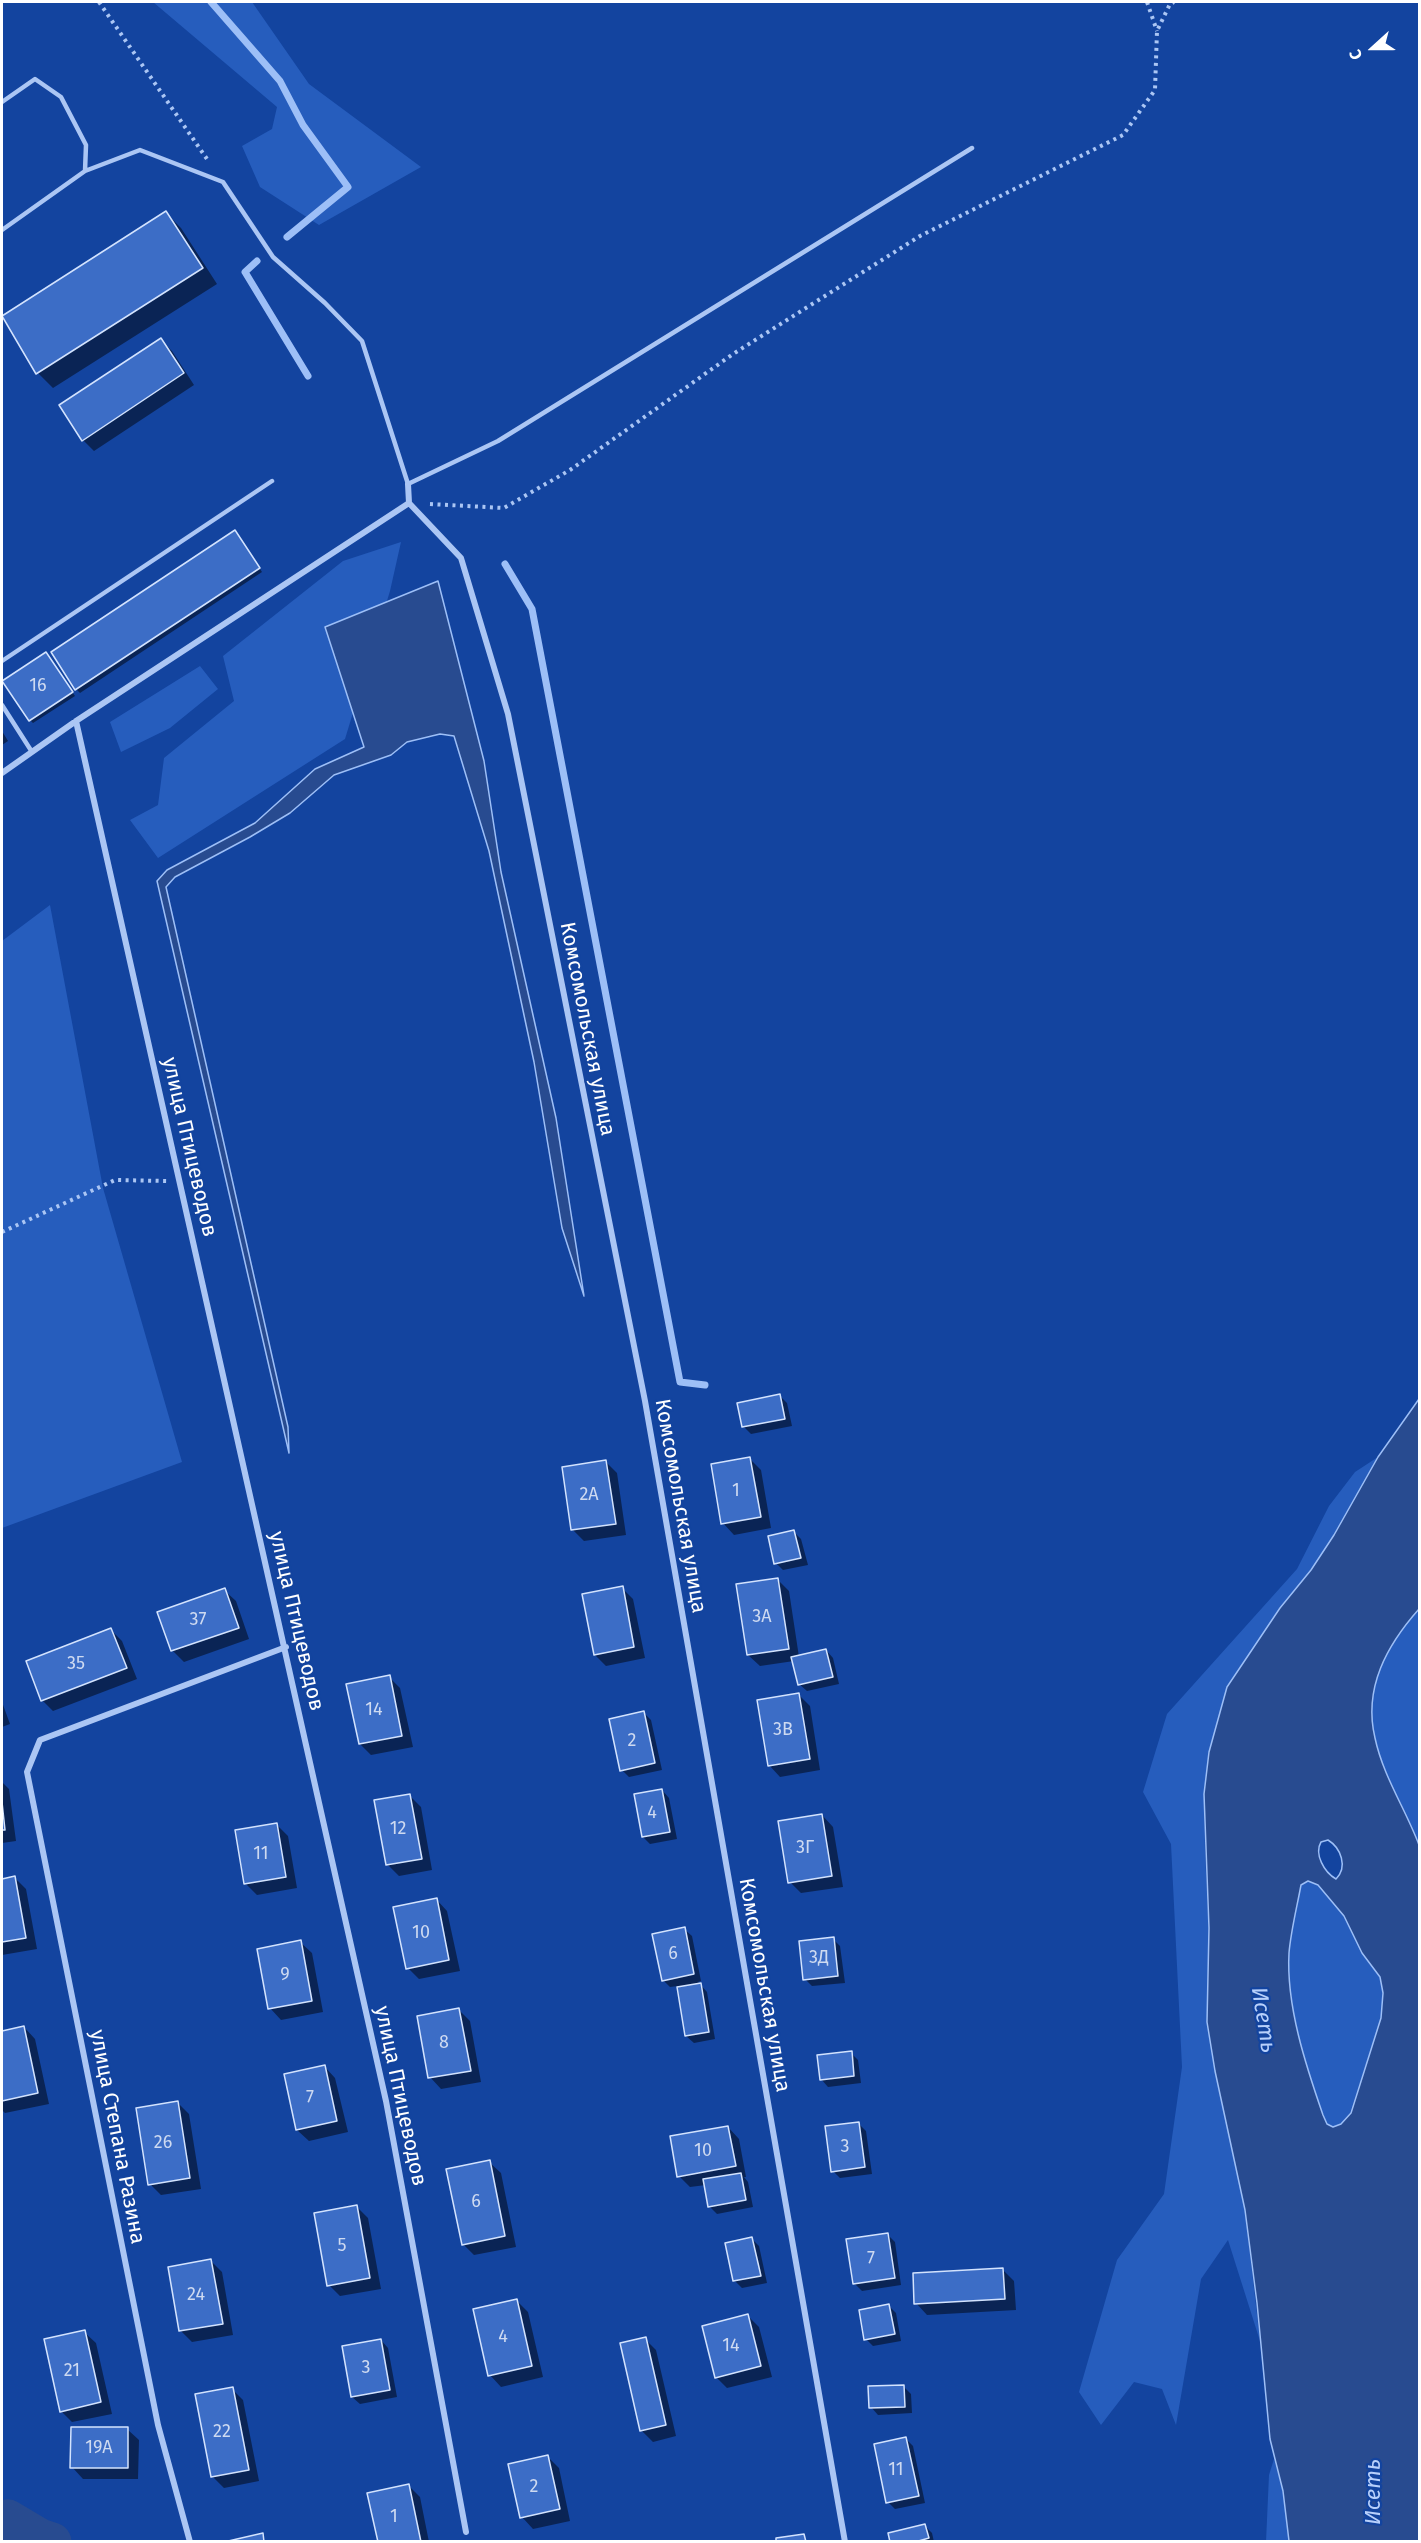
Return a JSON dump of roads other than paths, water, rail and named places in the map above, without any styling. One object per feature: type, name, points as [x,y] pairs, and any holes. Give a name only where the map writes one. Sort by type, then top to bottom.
[{"type":"street","points":[[2,773],[76,721],[409,503],[408,484]]},
{"type":"street","name":"Комсомольская улица","points":[[409,503],[461,558],[508,714],[645,1401],[845,2541]]},
{"type":"street","name":"улица Птицеводов","points":[[76,721],[286,1647],[386,2101],[466,2532]]},
{"type":"street","name":"улица Степана Разина","points":[[190,2541],[158,2425],[27,1772],[40,1740],[286,1647]]},
{"type":"lane","points":[[2,102],[35,79],[61,97],[86,145],[85,171]]},
{"type":"lane","points":[[2,230],[85,171],[140,150],[223,182],[273,257],[325,303],[362,341],[408,484],[498,441],[972,148]]},
{"type":"lane","points":[[2,661],[272,481]]},
{"type":"lane","points":[[2,705],[32,752]]},
{"type":"water","points":[[438,581],[484,761],[501,872],[556,1118],[584,1296],[562,1228],[534,1062],[489,851],[454,736],[440,734],[407,742],[391,755],[334,775],[290,813],[175,877],[166,887],[288,1427],[289,1453],[157,881],[167,870],[255,823],[315,769],[364,747],[325,627]]},
{"type":"water","name":"Исеть","points":[[1419,1399],[1419,1609],[1397,1637],[1380,1668],[1372,1702],[1372,1720],[1383,1766],[1419,1845],[1419,2541],[1289,2541],[1283,2491],[1270,2439],[1257,2303],[1245,2210],[1215,2071],[1207,2022],[1209,1928],[1204,1794],[1209,1752],[1227,1687],[1280,1608],[1311,1570],[1334,1535],[1378,1457]],"holes":[[[1328,1840],[1333,1843],[1341,1858],[1342,1869],[1336,1879],[1321,1862],[1319,1847],[1321,1842]],[[1308,1881],[1318,1885],[1344,1916],[1362,1953],[1380,1977],[1383,1993],[1381,2018],[1351,2113],[1341,2124],[1333,2127],[1327,2124],[1310,2076],[1298,2036],[1291,1994],[1289,1973],[1291,1936],[1301,1885]]]},
{"type":"waterway","points":[[211,2],[280,81],[303,125],[348,187],[287,237]]},
{"type":"waterway","points":[[257,261],[245,272],[308,376]]},
{"type":"waterway","points":[[505,564],[532,609],[680,1382],[705,1385]]},
{"type":"waterway","points":[[2,2522],[8,2519],[40,2538],[52,2542]]}]
